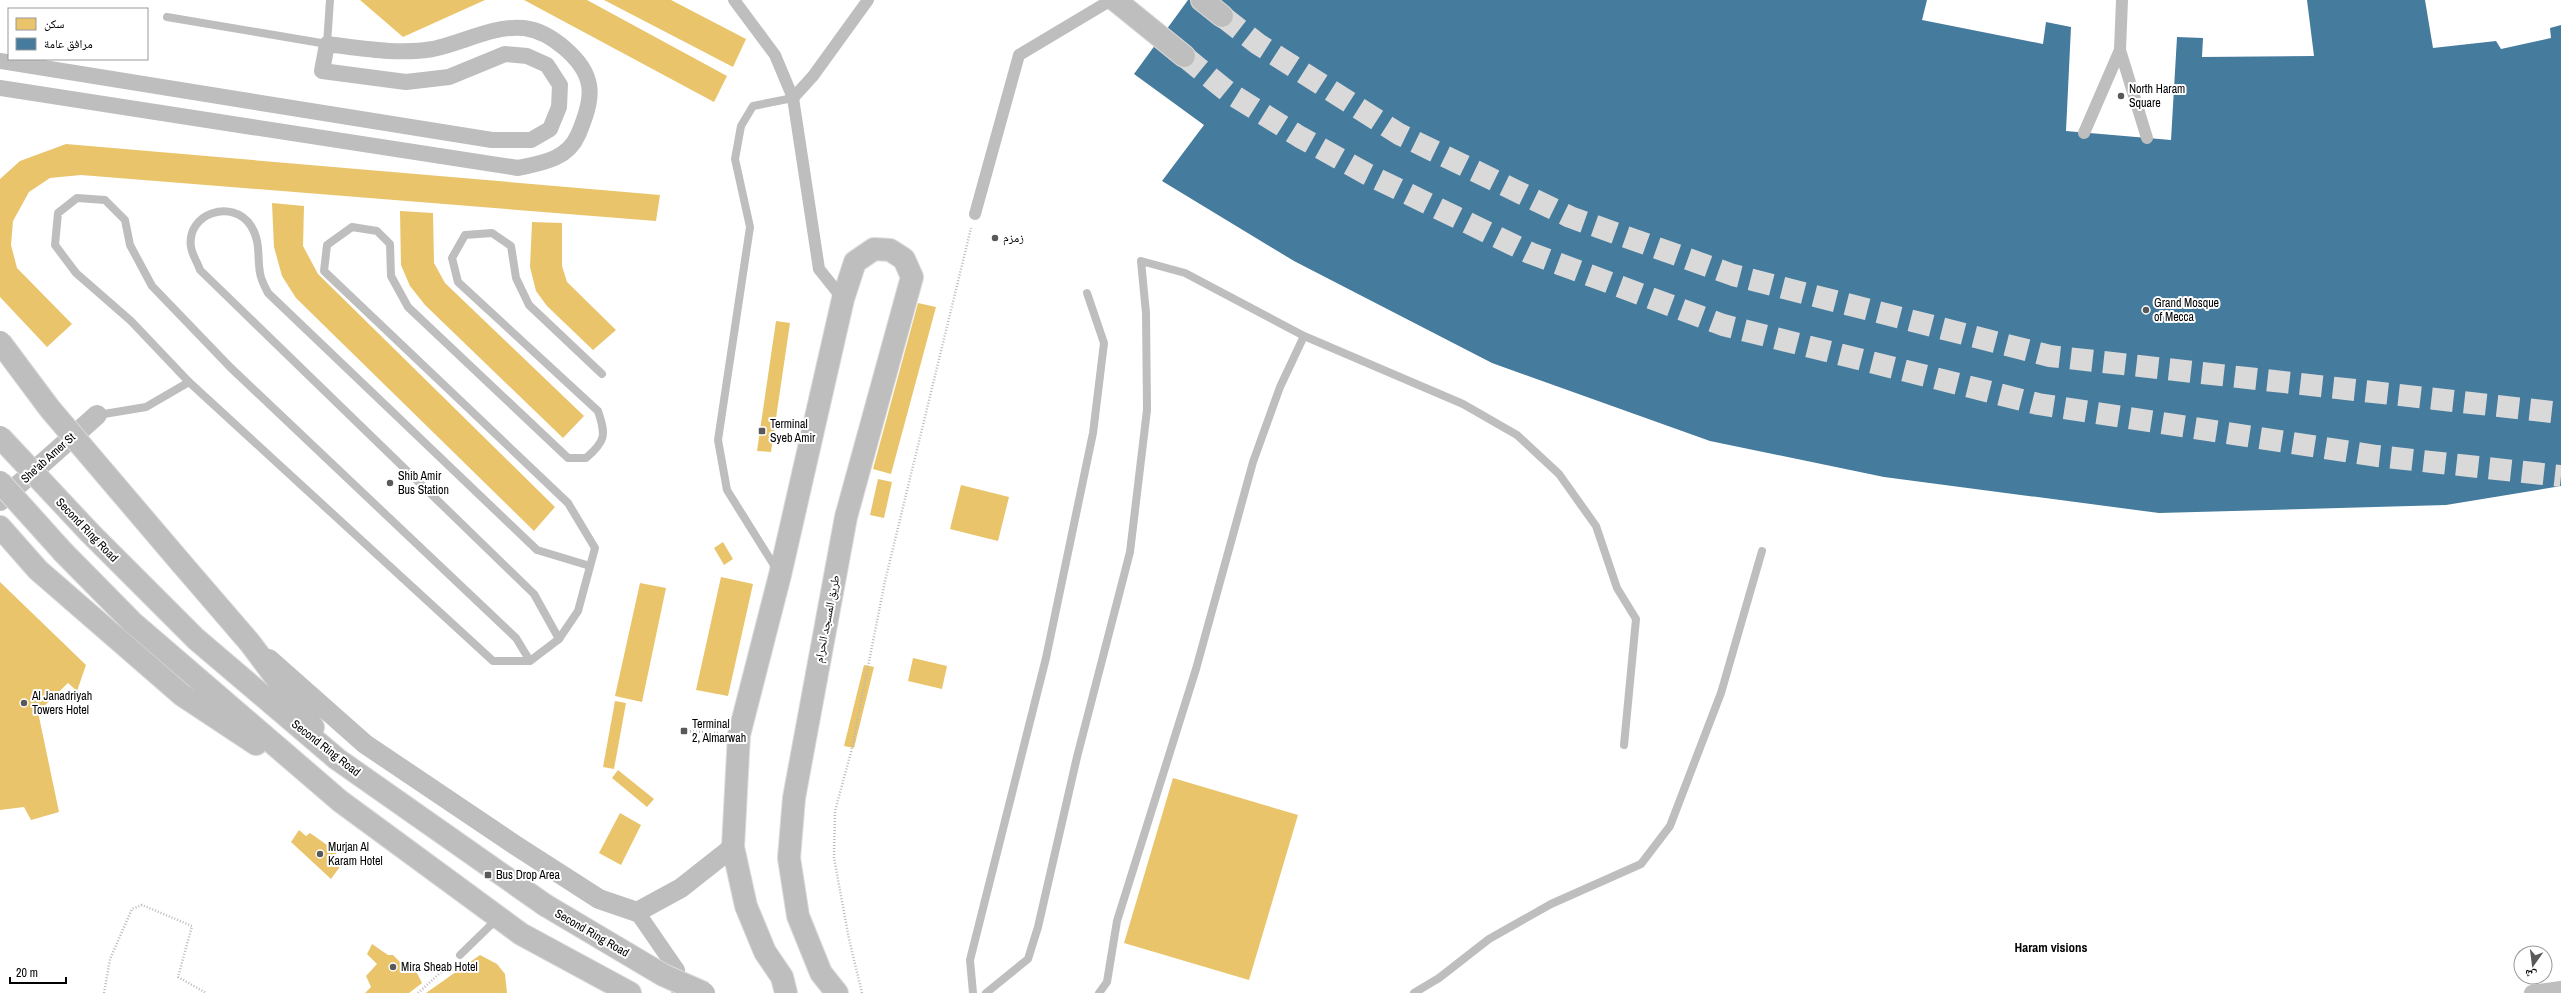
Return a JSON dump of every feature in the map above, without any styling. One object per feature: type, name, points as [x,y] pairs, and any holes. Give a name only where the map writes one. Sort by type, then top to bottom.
[{"type":"main road","points":[[1115,0],[1184,56]]},
{"type":"main road","points":[[1202,0],[1222,16]]},
{"type":"main road","name":"طريق المسجد الحرام","points":[[837,993],[821,973],[798,916],[789,858],[794,798],[846,517],[912,277],[904,259],[890,250],[874,249],[855,262],[843,299]]},
{"type":"main road","points":[[786,993],[782,977],[765,952],[746,906],[733,847],[739,735],[780,575],[843,299]]},
{"type":"main road","points":[[0,342],[50,409],[250,643],[337,759]]},
{"type":"main road","name":"Second Ring Road","points":[[0,437],[90,533],[196,639],[337,759],[545,905],[663,975],[704,993]]},
{"type":"main road","points":[[0,482],[64,552],[132,622],[340,801]]},
{"type":"main road","points":[[0,527],[38,570],[182,695],[340,801],[521,934],[630,993]]},
{"type":"street","points":[[734,0],[775,55],[793,98],[819,269],[843,299]]},
{"type":"street","points":[[793,98],[813,76],[868,0]]},
{"type":"street","points":[[975,214],[1019,55],[1111,0]]},
{"type":"street","points":[[2122,0],[2120,50],[2147,138]]},
{"type":"street","points":[[0,61],[492,140],[531,140],[550,129],[559,107],[560,85],[547,65],[527,56],[505,54],[449,77],[406,82],[322,71],[327,44],[388,51],[432,49],[492,31],[524,28],[549,37],[576,57],[590,85],[586,117],[576,140],[555,160],[518,168],[0,88]]},
{"type":"street","points":[[2084,133],[2120,50]]},
{"type":"street","name":"She'ab Amer St","points":[[0,502],[97,415]]},
{"type":"street","points":[[250,643],[365,744],[515,845],[599,899],[637,912],[677,970],[680,993]]},
{"type":"street","points":[[637,912],[681,888],[733,847]]},
{"type":"street","points":[[2532,993],[2561,989]]},
{"type":"lane","points":[[167,17],[327,44],[330,0]]},
{"type":"lane","points":[[780,575],[727,490],[718,440],[750,227],[735,159],[741,126],[753,106],[793,98]]},
{"type":"lane","points":[[530,661],[516,638],[230,367],[152,286],[130,245],[125,220],[105,200],[77,198],[58,213],[54,244],[76,273],[131,321],[189,382],[493,661],[530,661],[559,639],[578,612],[595,548],[568,503],[324,271],[327,245],[352,228],[377,231],[390,244],[391,276],[408,307],[568,458],[586,458],[600,446],[604,430],[598,411],[458,282],[452,258],[465,235],[492,233],[511,246],[516,278],[529,305],[602,374]]},
{"type":"lane","points":[[559,639],[534,594],[200,270],[191,247],[193,232],[203,216],[218,211],[238,214],[250,225],[260,245],[260,274],[268,293],[537,550],[590,566]]},
{"type":"lane","points":[[986,993],[1028,959],[1038,927],[1076,756],[1130,552],[1147,410],[1146,313],[1141,261],[1185,273],[1304,336],[1463,404],[1517,436],[1559,474],[1596,526],[1617,588],[1636,619],[1624,745]]},
{"type":"lane","points":[[973,993],[970,960],[1046,658],[1093,433],[1104,343],[1087,294]]},
{"type":"lane","points":[[1099,993],[1108,982],[1117,921],[1196,669],[1253,462],[1280,387],[1304,336]]},
{"type":"lane","points":[[97,415],[146,407],[189,382]]},
{"type":"lane","points":[[1414,993],[1439,978],[1489,939],[1551,904],[1641,864],[1670,826],[1721,693],[1762,550]]},
{"type":"lane","points":[[460,955],[499,918]]},
{"type":"path","points":[[862,993],[849,939],[834,858],[835,811],[851,752],[885,581],[956,284],[975,214]]},
{"type":"path","points":[[684,731],[739,735]]},
{"type":"path","points":[[104,993],[110,959],[132,909],[142,905],[192,926],[178,977],[206,993]]},
{"type":"path","points":[[418,993],[460,955]]},
{"type":"building: سكن","points":[[360,0],[485,0],[403,37]]},
{"type":"building: سكن","points":[[524,0],[587,0],[727,76],[714,102]]},
{"type":"building: سكن","points":[[604,0],[671,0],[746,39],[733,67]]},
{"type":"building: سكن","points":[[66,144],[660,195],[656,221],[81,175],[50,178],[29,192],[13,221],[11,245],[17,268],[72,324],[47,347],[0,297],[0,179],[20,161]]},
{"type":"building: سكن","points":[[272,203],[304,206],[303,246],[318,274],[555,507],[534,531],[296,298],[282,276],[274,247]]},
{"type":"building: سكن","points":[[400,211],[433,213],[434,263],[445,283],[584,416],[563,438],[425,305],[410,286],[401,265]]},
{"type":"building: سكن","points":[[532,222],[562,223],[562,266],[567,282],[616,330],[593,350],[547,306],[536,291],[530,267]]},
{"type":"building: سكن","points":[[918,303],[936,307],[891,474],[873,469]]},
{"type":"building: سكن","points":[[776,321],[790,323],[771,452],[757,451]]},
{"type":"building: سكن","points":[[878,479],[892,482],[884,518],[870,515]]},
{"type":"building: سكن","points":[[961,485],[1009,497],[998,541],[950,529]]},
{"type":"building: سكن","points":[[723,542],[733,559],[724,565],[714,548]]},
{"type":"building: سكن","points":[[721,577],[753,584],[728,696],[696,690]]},
{"type":"building: سكن","name":"Al Janadriyah Towers Hotel","points":[[0,582],[86,665],[77,691],[68,683],[38,712],[59,812],[31,820],[24,807],[0,810]]},
{"type":"building: سكن","points":[[640,583],[666,588],[642,702],[615,696]]},
{"type":"building: سكن","points":[[913,658],[947,666],[942,689],[908,681]]},
{"type":"building: سكن","points":[[864,665],[874,667],[854,748],[844,746]]},
{"type":"building: سكن","points":[[615,701],[626,703],[614,769],[603,767]]},
{"type":"building: سكن","points":[[618,770],[654,799],[647,807],[612,778]]},
{"type":"building: سكن","points":[[1173,778],[1298,815],[1249,980],[1124,943]]},
{"type":"building: سكن","points":[[620,813],[641,825],[621,865],[599,853]]},
{"type":"building: سكن","name":"Murjan Al Karam Hotel","points":[[299,830],[306,836],[310,833],[337,852],[335,855],[344,861],[331,879],[291,842]]},
{"type":"building: سكن","name":"Mira Sheab Hotel","points":[[372,944],[388,955],[393,955],[402,964],[405,962],[415,969],[422,983],[409,993],[365,993],[371,987],[366,976],[377,964],[367,954]]},
{"type":"building: سكن","points":[[480,955],[497,964],[505,974],[507,993],[426,993]]},
{"type":"building: مرافق عامة","name":"Grand Mosque of Mecca","points":[[1188,0],[1927,0],[1922,20],[2043,44],[2046,22],[2071,27],[2066,131],[2171,140],[2177,37],[2203,38],[2202,57],[2314,56],[2307,0],[2425,0],[2433,48],[2496,41],[2501,49],[2551,38],[2550,28],[2561,25],[2561,486],[2446,505],[2159,513],[1884,477],[1710,441],[1492,363],[1294,261],[1162,181],[1204,125],[1134,74]]},
{"type":"tunnel","points":[[1222,16],[1258,44],[1399,134],[1570,217],[1733,275],[2050,356],[2561,413]]},
{"type":"tunnel","points":[[1184,56],[1228,92],[1300,137],[1367,174],[1530,253],[1723,325],[2038,404],[2377,456],[2561,476]]},
{"type":"place","name":"North Haram Square","points":[[2121,96]]},
{"type":"place","name":"زمزم","points":[[995,238]]},
{"type":"place","name":"Grand Mosque of Mecca","points":[[2146,310]]},
{"type":"place","name":"Terminal Syeb Amir","points":[[762,431]]},
{"type":"place","name":"Shib Amir Bus Station","points":[[390,483]]},
{"type":"place","name":"Al Janadriyah Towers Hotel","points":[[24,703]]},
{"type":"place","name":"Terminal 2, Almarwah","points":[[684,731]]},
{"type":"place","name":"Murjan Al Karam Hotel","points":[[320,854]]},
{"type":"place","name":"Bus Drop Area","points":[[488,875]]},
{"type":"place","name":"Mira Sheab Hotel","points":[[393,967]]},
{"type":"district","name":"Haram visions","points":[[2051,947]]}]
